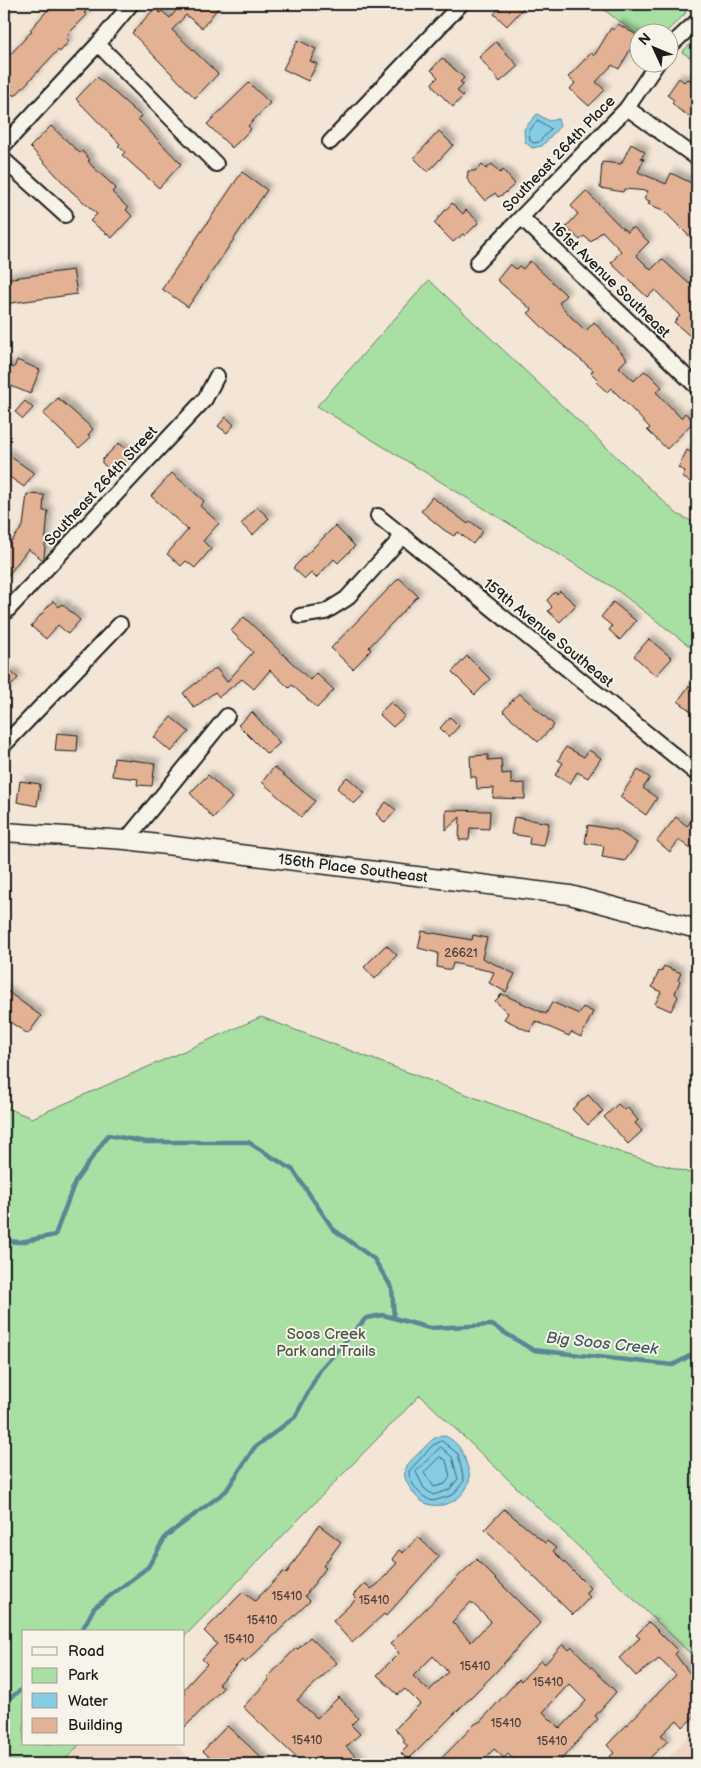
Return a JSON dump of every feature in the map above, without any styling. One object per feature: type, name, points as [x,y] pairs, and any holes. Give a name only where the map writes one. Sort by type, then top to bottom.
[{"type":"street","points":[[4,145],[98,44],[131,4]]},
{"type":"street","points":[[330,142],[461,4]]},
{"type":"street","points":[[678,39],[697,21]]},
{"type":"street","points":[[98,44],[216,164]]},
{"type":"street","name":"Southeast 264th Place","points":[[477,263],[627,108],[651,72]]},
{"type":"street","points":[[627,108],[697,158]]},
{"type":"street","points":[[4,160],[65,215]]},
{"type":"street","name":"161st Avenue Southeast","points":[[522,218],[697,387]]},
{"type":"street","name":"Southeast 264th Street","points":[[4,614],[204,399],[217,376]]},
{"type":"street","name":"159th Avenue Southeast","points":[[378,516],[697,774]]},
{"type":"street","points":[[300,616],[325,612],[346,599],[403,536]]},
{"type":"street","points":[[4,745],[120,624]]},
{"type":"street","points":[[126,840],[228,716]]},
{"type":"street","name":"156th Place Southeast","points":[[4,832],[126,840],[570,894],[697,930]]},
{"type":"shaded area","points":[[697,1728],[697,1764],[663,1764]]},
{"type":"shaded area","points":[[78,1746],[176,1746],[195,1764],[61,1764]]},
{"type":"green space","points":[[596,4],[688,4],[685,14],[677,22],[628,22],[628,28]]},
{"type":"green space","points":[[697,38],[697,62],[682,52]]},
{"type":"green space","points":[[429,280],[677,514],[697,524],[697,652],[614,588],[317,406]]},
{"type":"green space","name":"Soos Creek Park and Trails","points":[[261,1017],[625,1154],[697,1175],[697,1660],[420,1395],[185,1636],[185,1630],[22,1630],[22,1746],[78,1746],[61,1764],[4,1764],[4,1107],[32,1118]]},
{"type":"water","points":[[537,114],[549,121],[558,119],[560,126],[542,146],[532,148],[525,142],[524,129]]},
{"type":"water","points":[[442,1435],[453,1441],[462,1451],[470,1476],[466,1489],[454,1501],[446,1504],[429,1504],[421,1501],[415,1495],[407,1482],[405,1472],[410,1462],[428,1444]]},
{"type":"building","points":[[53,4],[93,4],[84,13],[87,15],[65,37],[69,41],[60,52],[58,50],[15,96],[12,94],[4,103],[4,58],[7,58],[32,31],[30,30]]},
{"type":"building","points":[[172,4],[221,4],[202,28],[186,15],[172,30],[218,74],[195,98],[132,33],[155,8],[170,18],[178,8]]},
{"type":"building","points":[[503,4],[527,4],[507,26],[494,14]]},
{"type":"building","points":[[618,24],[628,30],[628,53],[619,69],[612,65],[596,82],[605,90],[589,106],[570,89],[575,83],[568,77],[591,53],[594,56],[611,28],[614,30]]},
{"type":"building","points":[[298,40],[316,49],[310,61],[317,64],[308,81],[283,69]]},
{"type":"building","points":[[496,42],[518,66],[500,82],[479,57]]},
{"type":"building","points":[[442,58],[464,78],[460,82],[464,84],[457,91],[463,96],[453,107],[435,89],[432,83],[438,77],[431,70]]},
{"type":"building","points":[[97,77],[141,116],[138,119],[181,164],[159,188],[122,155],[125,152],[118,146],[120,144],[76,99]]},
{"type":"building","points":[[679,78],[684,82],[687,79],[697,82],[697,121],[678,109],[672,103],[674,100],[667,95]]},
{"type":"building","points":[[249,83],[270,103],[248,126],[251,129],[232,148],[207,124]]},
{"type":"building","points":[[51,126],[80,153],[82,151],[93,167],[116,188],[112,192],[128,208],[126,210],[132,216],[112,238],[90,221],[97,214],[70,190],[30,147]]},
{"type":"building","points":[[439,131],[453,145],[428,172],[414,158]]},
{"type":"building","points":[[631,144],[645,152],[641,158],[644,159],[638,172],[666,184],[671,173],[697,186],[697,244],[663,210],[648,204],[650,201],[644,199],[648,191],[624,189],[623,192],[600,188],[602,162],[621,164]]},
{"type":"building","points":[[492,164],[500,173],[503,170],[515,184],[504,194],[498,197],[495,193],[485,201],[467,179],[468,171],[475,171],[482,165],[486,169]]},
{"type":"building","points":[[242,172],[267,190],[188,307],[162,289]]},
{"type":"building","points":[[586,191],[622,228],[628,232],[633,227],[649,242],[636,255],[651,270],[662,259],[697,291],[697,330],[691,337],[674,322],[680,316],[655,290],[647,297],[611,263],[621,251],[602,231],[591,242],[584,236],[580,240],[566,227],[578,214],[571,206]]},
{"type":"building","points":[[452,203],[463,214],[466,210],[479,222],[465,236],[463,234],[453,242],[434,223]]},
{"type":"building","points":[[530,261],[566,295],[559,303],[571,317],[586,331],[594,322],[627,359],[619,367],[634,381],[644,371],[649,374],[662,387],[656,392],[681,418],[685,413],[694,421],[667,449],[647,430],[650,428],[611,388],[607,392],[596,382],[598,380],[591,373],[593,370],[547,332],[528,313],[532,310],[497,280],[510,264],[516,269],[519,266],[523,269]]},
{"type":"building","points":[[73,270],[77,294],[4,304],[4,279]]},
{"type":"building","points":[[17,360],[40,370],[30,394],[4,383],[4,364],[14,368]]},
{"type":"building","points":[[58,398],[93,429],[88,435],[91,437],[79,448],[43,414]]},
{"type":"building","points":[[25,401],[33,408],[23,419],[15,412]]},
{"type":"building","points":[[226,417],[234,425],[227,433],[218,426]]},
{"type":"building","points":[[119,443],[128,451],[124,456],[128,459],[119,468],[116,465],[111,471],[102,463],[102,460]]},
{"type":"building","points":[[687,450],[697,456],[697,486],[682,477],[685,471],[678,468]]},
{"type":"building","points":[[4,452],[34,473],[24,487],[4,473]]},
{"type":"building","points":[[172,473],[204,501],[200,506],[219,523],[203,541],[211,549],[195,568],[186,561],[181,566],[167,554],[188,530],[151,496]]},
{"type":"building","points":[[27,494],[44,495],[43,511],[48,511],[44,558],[43,560],[28,549],[4,581],[4,551],[23,526]]},
{"type":"building","points":[[432,497],[468,524],[470,521],[483,531],[473,544],[458,532],[454,536],[444,530],[421,511]]},
{"type":"building","points":[[257,507],[269,518],[253,535],[241,524]]},
{"type":"building","points":[[335,526],[355,546],[338,563],[334,559],[316,578],[311,573],[305,579],[293,568]]},
{"type":"building","points":[[399,578],[418,596],[369,647],[371,650],[353,669],[331,648]]},
{"type":"building","points":[[560,591],[576,605],[560,622],[548,611],[552,607],[547,600],[555,592],[557,594]]},
{"type":"building","points":[[53,601],[59,607],[62,604],[80,620],[68,634],[58,625],[46,639],[31,626]]},
{"type":"building","points":[[613,602],[636,621],[620,640],[609,630],[612,626],[601,617]]},
{"type":"building","points":[[244,617],[310,680],[316,673],[334,690],[317,708],[292,685],[289,688],[270,670],[254,689],[242,679],[219,697],[215,692],[194,708],[183,693],[216,668],[227,682],[253,652],[231,631]]},
{"type":"building","points":[[649,639],[672,658],[656,676],[634,656]]},
{"type":"building","points":[[467,656],[490,679],[475,695],[452,672]]},
{"type":"building","points":[[10,671],[18,678],[4,694],[4,678]]},
{"type":"building","points":[[689,686],[697,692],[697,716],[678,701]]},
{"type":"building","points":[[519,693],[554,725],[538,742],[503,711]]},
{"type":"building","points":[[391,702],[405,716],[393,727],[379,714]]},
{"type":"building","points":[[252,712],[280,743],[267,754],[238,725]]},
{"type":"building","points":[[171,717],[189,732],[171,752],[154,737]]},
{"type":"building","points":[[450,717],[459,726],[449,737],[440,728]]},
{"type":"building","points":[[57,733],[78,735],[77,752],[55,751]]},
{"type":"building","points":[[566,747],[584,757],[589,750],[601,758],[588,778],[577,772],[570,784],[555,775],[563,763],[558,760]]},
{"type":"building","points":[[488,755],[488,760],[501,759],[502,774],[511,773],[511,784],[525,783],[525,799],[493,798],[494,788],[477,789],[476,777],[471,777],[470,756]]},
{"type":"building","points":[[114,758],[155,763],[152,786],[137,785],[138,779],[112,776]]},
{"type":"building","points":[[274,767],[315,801],[301,817],[262,782]]},
{"type":"building","points":[[638,770],[650,778],[643,788],[657,798],[646,815],[620,797]]},
{"type":"building","points":[[208,775],[232,798],[213,818],[190,793]]},
{"type":"building","points":[[347,777],[365,793],[354,804],[337,788]]},
{"type":"building","points":[[20,781],[40,784],[37,806],[17,802]]},
{"type":"building","points":[[386,802],[396,810],[385,823],[376,814]]},
{"type":"building","points":[[446,810],[490,811],[489,829],[470,828],[469,840],[459,840],[460,817],[446,830]]},
{"type":"building","points":[[697,814],[697,854],[679,840],[670,852],[657,841],[676,817],[687,826]]},
{"type":"building","points":[[514,817],[549,823],[544,846],[529,844],[530,837],[511,834]]},
{"type":"building","points":[[588,825],[617,830],[637,843],[625,861],[602,857],[604,846],[585,843]]},
{"type":"building","points":[[422,931],[472,940],[473,935],[487,938],[482,958],[515,974],[506,992],[489,983],[494,972],[453,963],[451,970],[437,967],[438,953],[418,948]]},
{"type":"building","points":[[386,945],[397,955],[375,979],[364,967]]},
{"type":"building","points":[[664,966],[681,973],[675,993],[678,997],[671,1011],[655,1004],[661,992],[652,987],[659,971],[661,972]]},
{"type":"building","points":[[4,989],[41,1016],[28,1034],[4,1018]]},
{"type":"building","points":[[502,994],[546,1014],[552,1002],[579,1014],[583,1007],[593,1012],[581,1037],[571,1032],[569,1036],[535,1021],[530,1032],[504,1019],[508,1013],[495,1001]]},
{"type":"building","points":[[588,1095],[603,1111],[588,1125],[572,1109]]},
{"type":"building","points":[[618,1104],[624,1110],[627,1107],[638,1120],[635,1123],[642,1131],[628,1144],[604,1117]]},
{"type":"building","points":[[504,1509],[545,1543],[547,1541],[556,1548],[553,1551],[590,1588],[585,1593],[590,1597],[573,1615],[485,1529]]},
{"type":"building","points":[[319,1525],[341,1542],[323,1566],[326,1568],[305,1596],[310,1601],[245,1663],[242,1660],[218,1684],[223,1688],[185,1727],[185,1688],[207,1664],[202,1659],[217,1644],[204,1631],[243,1592],[255,1601],[283,1572],[286,1574]]},
{"type":"building","points":[[418,1537],[439,1557],[386,1616],[384,1614],[352,1643],[333,1621],[356,1599],[353,1595],[365,1583],[371,1589],[377,1585],[397,1563],[392,1559],[399,1550],[403,1553]]},
{"type":"building","points":[[476,1559],[540,1623],[494,1674],[408,1760],[401,1753],[408,1746],[403,1742],[405,1740],[395,1729],[420,1704],[405,1689],[398,1695],[377,1675],[399,1653],[390,1644]],"holes":[[[471,1602],[491,1621],[471,1642],[452,1622]],[[433,1656],[448,1672],[429,1691],[413,1676]]]},
{"type":"building","points":[[649,1622],[678,1651],[675,1654],[697,1683],[697,1714],[683,1727],[677,1720],[661,1735],[668,1741],[643,1764],[616,1764],[609,1757],[614,1753],[607,1745],[676,1675],[659,1659],[636,1676],[619,1658],[640,1638],[636,1635]]},
{"type":"building","points":[[310,1637],[337,1663],[297,1700],[317,1718],[339,1697],[358,1718],[351,1725],[360,1734],[346,1747],[364,1764],[303,1764],[243,1707],[269,1680],[267,1678],[296,1648],[298,1649]]},
{"type":"building","points":[[563,1644],[569,1650],[572,1647],[616,1692],[595,1716],[598,1719],[557,1764],[518,1764],[508,1754],[504,1758],[494,1749],[479,1764],[436,1764],[475,1724],[481,1721],[519,1679],[521,1681],[541,1660],[545,1664]],"holes":[[[569,1684],[586,1701],[560,1729],[543,1712]]]},
{"type":"building","points":[[227,1726],[267,1764],[231,1764],[224,1757],[217,1764],[203,1751]]},
{"type":"waterway","name":"Big Soos Creek","points":[[4,1241],[20,1242],[55,1235],[75,1182],[108,1135],[146,1142],[248,1142],[293,1170],[333,1229],[374,1259],[392,1288],[394,1318],[429,1328],[492,1325],[533,1350],[673,1365],[697,1352]]},
{"type":"waterway","points":[[82,1630],[94,1608],[148,1567],[166,1536],[226,1491],[254,1448],[295,1417],[320,1370],[366,1318],[383,1315],[394,1318]]},
{"type":"waterway","points":[[4,1702],[22,1689]]}]
